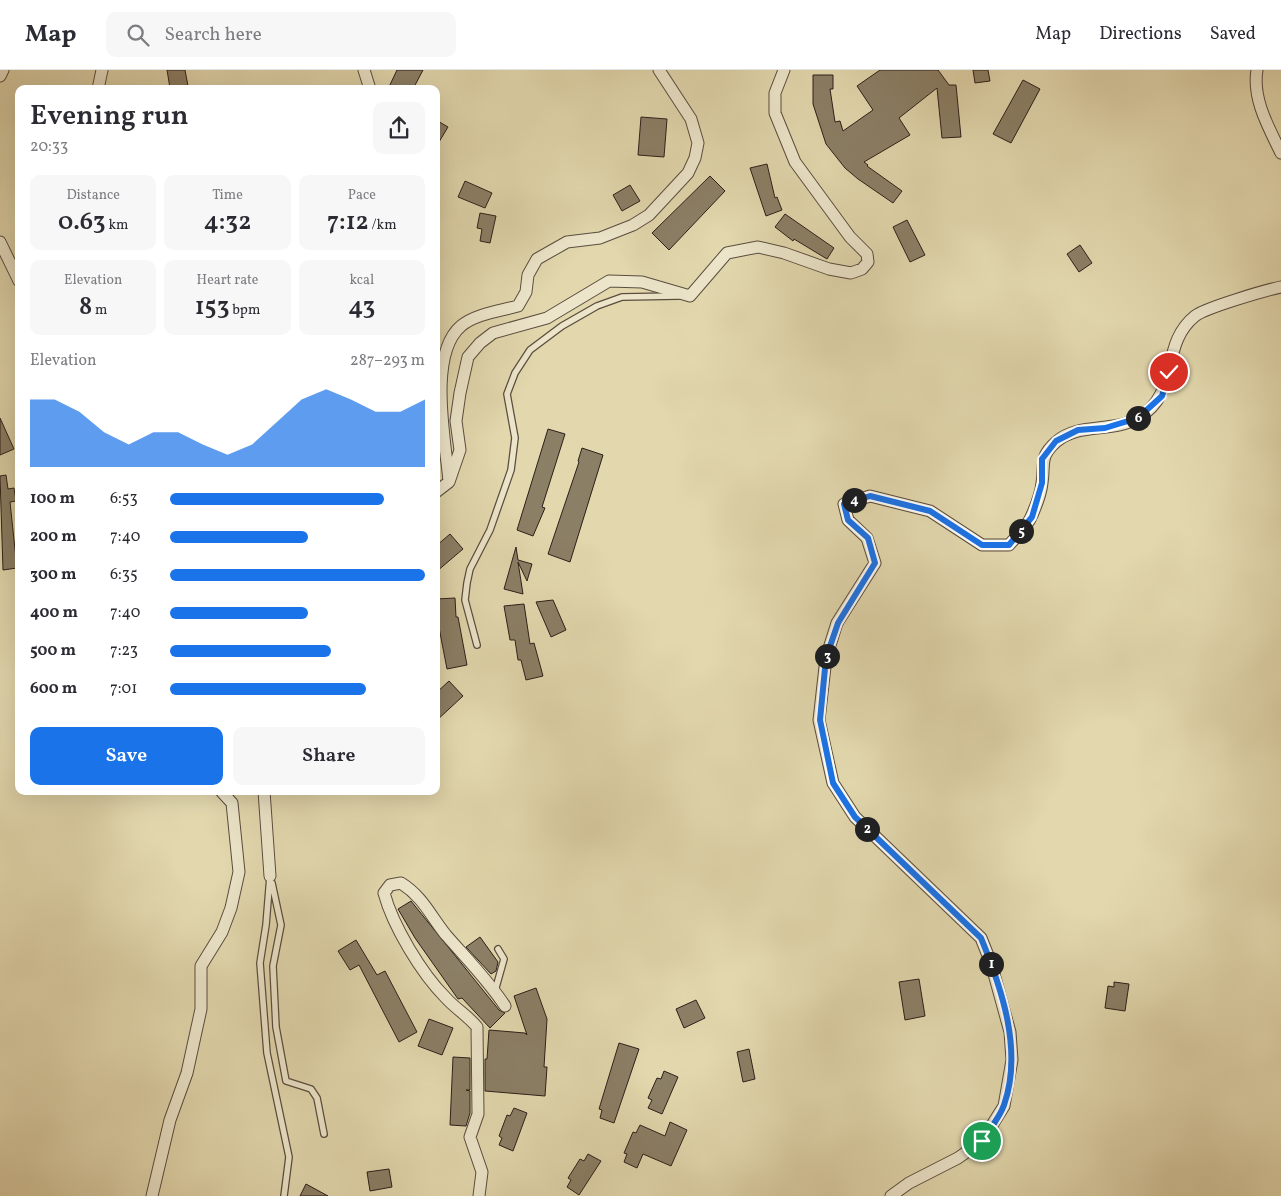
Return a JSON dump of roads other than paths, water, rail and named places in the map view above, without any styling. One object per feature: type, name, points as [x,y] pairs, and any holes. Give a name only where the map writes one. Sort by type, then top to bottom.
[{"type":"street","points":[[0,76],[3,70]]},
{"type":"street","points":[[99,85],[102,70]]},
{"type":"street","points":[[364,70],[369,85]]},
{"type":"street","points":[[449,482],[441,427],[441,375],[447,348],[460,327],[483,315],[518,306],[526,292],[528,275],[538,259],[567,242],[600,238],[633,225],[649,215],[688,173],[695,158],[698,143],[691,119],[659,70]]},
{"type":"street","points":[[440,489],[449,482],[460,450],[456,421],[468,357],[480,343],[493,333],[547,318],[609,280],[642,282],[690,296],[727,253],[758,247],[784,253],[829,269],[851,273],[862,269],[868,262],[866,254],[850,237],[794,162],[775,112],[775,93],[784,70]]},
{"type":"street","points":[[1257,70],[1256,77],[1262,113],[1281,153]]},
{"type":"street","points":[[0,242],[15,273]]},
{"type":"street","points":[[891,1196],[909,1183],[958,1158],[982,1141],[1004,1106],[1012,1060],[1010,1032],[991,963],[981,938],[855,817],[833,783],[820,720],[826,658],[838,623],[875,563],[868,538],[848,520],[844,504],[870,496],[930,511],[982,545],[1009,545],[1032,517],[1042,483],[1042,459],[1056,441],[1078,430],[1105,428],[1138,418],[1162,396],[1169,372],[1171,353],[1180,333],[1196,315],[1281,287]]},
{"type":"street","points":[[152,1196],[170,1120],[187,1073],[201,1009],[201,966],[222,932],[231,908],[239,872],[232,803],[225,795]]},
{"type":"street","points":[[264,795],[270,876]]},
{"type":"street","points":[[479,1196],[482,1172],[470,1137],[478,1114],[477,1026],[424,975],[388,906],[384,893],[390,885],[401,883],[416,892],[444,933],[495,991],[505,1006]]},
{"type":"lane","points":[[477,645],[464,600],[466,583],[470,569],[490,530],[511,470],[514,438],[507,394],[515,373],[530,350],[562,326],[597,306],[622,297],[690,296]]},
{"type":"lane","points":[[270,876],[281,925],[273,966],[276,1027],[286,1081],[311,1089],[317,1098],[324,1134]]},
{"type":"lane","points":[[270,876],[266,925],[260,963],[267,1053],[290,1157],[284,1196]]},
{"type":"lane","points":[[495,991],[504,958],[498,949]]}]
